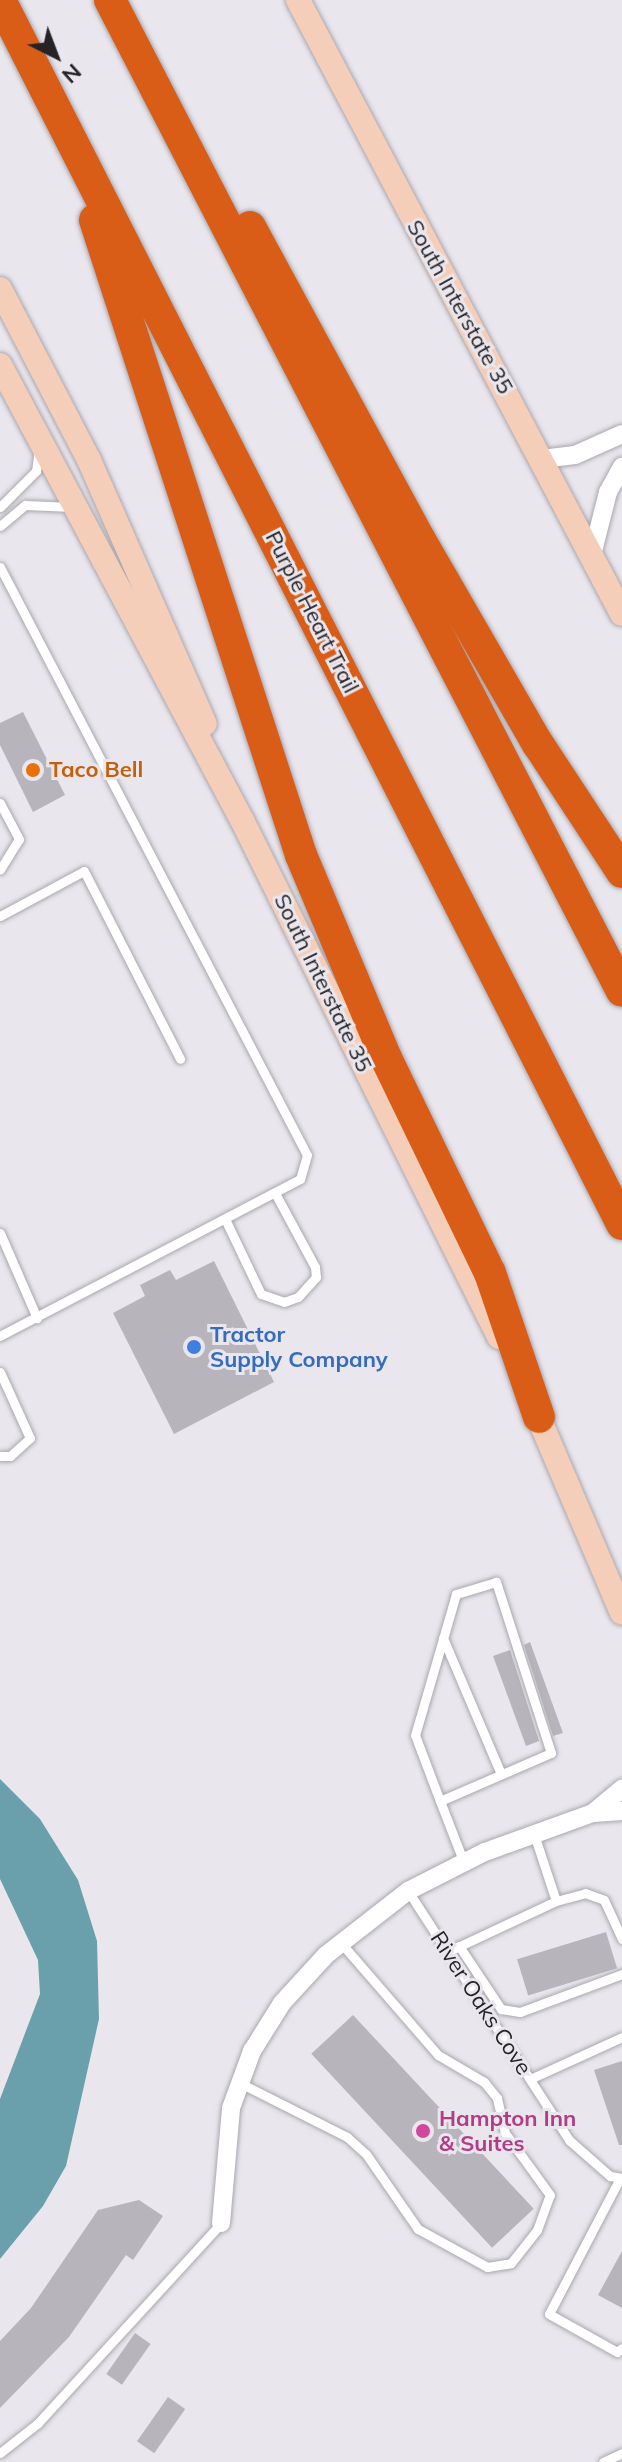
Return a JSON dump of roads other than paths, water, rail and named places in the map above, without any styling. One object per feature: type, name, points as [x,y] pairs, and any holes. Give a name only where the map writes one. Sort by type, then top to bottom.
[{"type":"highway","name":"Purple Heart Trail","points":[[0,0],[622,1224]]},
{"type":"highway","points":[[112,0],[294,301],[420,540],[515,704],[622,872]]},
{"type":"highway","points":[[112,0],[622,991]]},
{"type":"highway","points":[[79,154],[100,241],[301,855],[385,1056],[490,1273],[539,1417]]},
{"type":"main road","name":"South Interstate 35","points":[[298,0],[622,614]]},
{"type":"main road","points":[[0,289],[101,488],[184,670],[243,822]]},
{"type":"main road","name":"South Interstate 35","points":[[0,365],[243,822],[539,1417],[622,1613]]},
{"type":"street","points":[[542,459],[575,455],[622,434]]},
{"type":"street","points":[[592,555],[608,492],[622,467]]},
{"type":"street","points":[[593,1813],[622,1789]]},
{"type":"street","points":[[221,2223],[223,2163],[240,2083],[252,2051],[282,2003],[341,1943],[408,1891],[464,1863],[534,1834],[593,1813],[622,1811]]},
{"type":"lane","points":[[0,507],[36,471],[40,443]]},
{"type":"lane","points":[[0,526],[25,505],[74,507]]},
{"type":"lane","points":[[0,567],[301,1139],[306,1169],[300,1179],[275,1193],[0,1336]]},
{"type":"lane","points":[[0,803],[19,839],[0,870]]},
{"type":"lane","points":[[0,916],[84,871],[180,1059]]},
{"type":"lane","points":[[225,1219],[261,1294],[284,1302],[298,1297],[316,1277],[315,1267],[275,1193]]},
{"type":"lane","points":[[0,1233],[37,1318]]},
{"type":"lane","points":[[0,1372],[30,1438],[10,1456],[0,1456]]},
{"type":"lane","points":[[440,1801],[551,1753],[496,1582],[456,1594],[415,1735],[440,1801],[464,1863]]},
{"type":"lane","points":[[443,1638],[501,1774]]},
{"type":"lane","points":[[534,1834],[556,1901]]},
{"type":"lane","name":"River Oaks Cove","points":[[408,1891],[569,2140],[621,2178]]},
{"type":"lane","points":[[447,1952],[556,1901],[585,1893],[604,1900],[622,1939]]},
{"type":"lane","points":[[240,2083],[347,2137],[366,2154],[418,2229],[487,2267],[511,2263],[537,2230],[550,2195],[505,2133],[497,2098],[484,2082],[438,2055],[341,1943]]},
{"type":"lane","points":[[459,1946],[501,2009],[520,2012],[622,1974]]},
{"type":"lane","points":[[530,2079],[622,2037]]},
{"type":"lane","points":[[621,2178],[549,2314],[617,2352],[622,2348]]},
{"type":"lane","points":[[0,2453],[38,2423],[221,2223]]},
{"type":"lane","points":[[603,2462],[622,2453]]},
{"type":"water","points":[[0,1779],[40,1819],[78,1880],[97,1941],[99,2019],[66,2166],[43,2206],[0,2259],[0,2099],[40,1994],[38,1960],[0,1879]]},
{"type":"place","name":"Taco Bell","points":[[33,770]]},
{"type":"place","name":"Tractor Supply Company","points":[[194,1347]]},
{"type":"place","name":"Hampton Inn & Suites","points":[[423,2131]]}]
